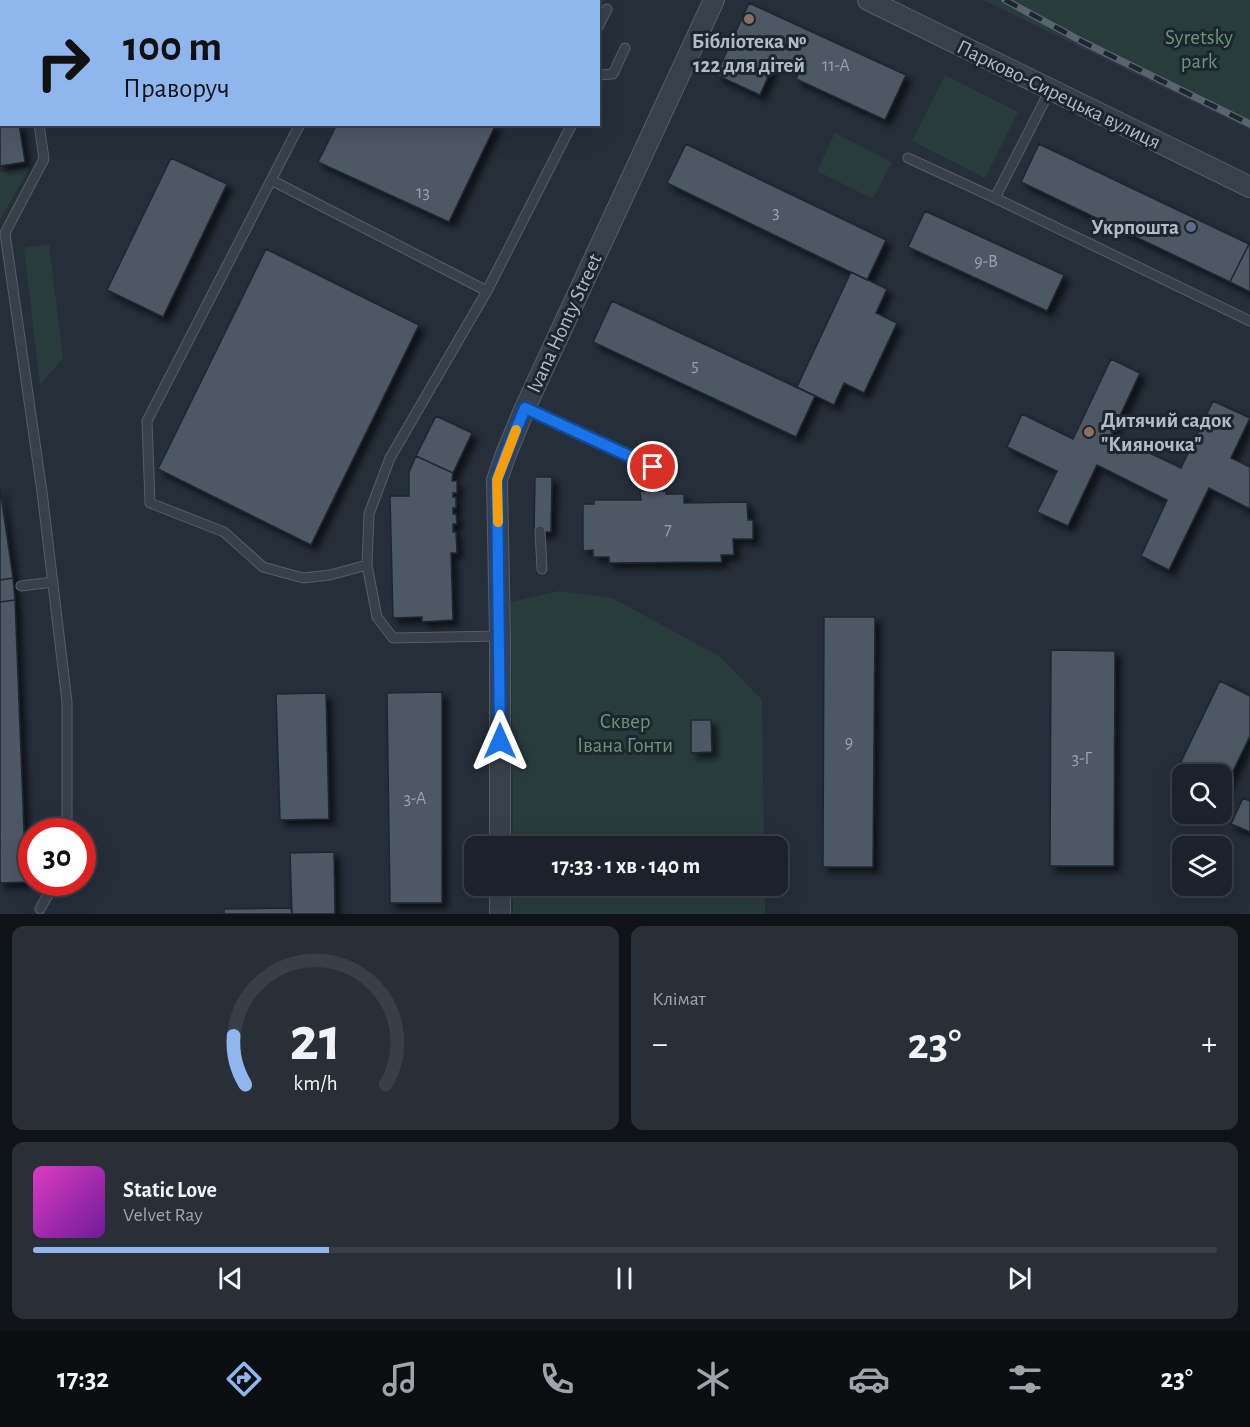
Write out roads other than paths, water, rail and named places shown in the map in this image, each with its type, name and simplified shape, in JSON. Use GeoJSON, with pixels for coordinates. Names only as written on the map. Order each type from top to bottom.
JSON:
{"type":"FeatureCollection","features":[{"type":"Feature","properties":{"kind":"street","name":"Ivana Honty Street"},"geometry":{"type":"LineString","coordinates":[[500,836],[497,480],[525,408],[714,0]]}},
{"type":"Feature","properties":{"kind":"street","name":"Парково-Сирецька вулиця"},"geometry":{"type":"LineString","coordinates":[[868,0],[1250,187]]}},
{"type":"Feature","properties":{"kind":"street"},"geometry":{"type":"LineString","coordinates":[[500,896],[500,914]]}},
{"type":"Feature","properties":{"kind":"lane"},"geometry":{"type":"LineString","coordinates":[[600,23],[607,9]]}},
{"type":"Feature","properties":{"kind":"lane"},"geometry":{"type":"LineString","coordinates":[[600,75],[613,74],[626,48]]}},
{"type":"Feature","properties":{"kind":"lane"},"geometry":{"type":"LineString","coordinates":[[995,198],[1050,90]]}},
{"type":"Feature","properties":{"kind":"lane"},"geometry":{"type":"LineString","coordinates":[[39,126],[44,159],[5,233],[42,492],[67,702],[67,818]]}},
{"type":"Feature","properties":{"kind":"lane"},"geometry":{"type":"LineString","coordinates":[[299,126],[147,421],[150,503],[224,532],[263,567],[303,578],[330,575],[367,565]]}},
{"type":"Feature","properties":{"kind":"lane"},"geometry":{"type":"LineString","coordinates":[[500,636],[393,638],[377,617],[367,565],[369,514],[390,458],[486,291],[571,126]]}},
{"type":"Feature","properties":{"kind":"lane"},"geometry":{"type":"LineString","coordinates":[[908,158],[1250,321]]}},
{"type":"Feature","properties":{"kind":"lane"},"geometry":{"type":"LineString","coordinates":[[272,180],[486,291]]}},
{"type":"Feature","properties":{"kind":"lane"},"geometry":{"type":"LineString","coordinates":[[525,408],[653,467]]}},
{"type":"Feature","properties":{"kind":"lane"},"geometry":{"type":"LineString","coordinates":[[540,531],[542,569]]}},
{"type":"Feature","properties":{"kind":"lane"},"geometry":{"type":"LineString","coordinates":[[21,586],[52,582]]}},
{"type":"Feature","properties":{"kind":"lane"},"geometry":{"type":"LineString","coordinates":[[40,909],[47,896]]}},
{"type":"Feature","properties":{"kind":"railway"},"geometry":{"type":"LineString","coordinates":[[1005,0],[1085,43],[1250,124]]}},
{"type":"Feature","properties":{"kind":"place","name":"Бібліотека № 122 для дітей"},"geometry":{"type":"Point","coordinates":[749,19]}},
{"type":"Feature","properties":{"kind":"place","name":"Укрпошта"},"geometry":{"type":"Point","coordinates":[1191,227]}},
{"type":"Feature","properties":{"kind":"place","name":"Дитячий садок \"Кияночка\""},"geometry":{"type":"Point","coordinates":[1089,432]}},
{"type":"Feature","properties":{"kind":"park label","name":"Syretsky park"},"geometry":{"type":"Point","coordinates":[1199,49]}},
{"type":"Feature","properties":{"kind":"park label","name":"Сквер Івана Гонти"},"geometry":{"type":"Point","coordinates":[625,733]}}]}
